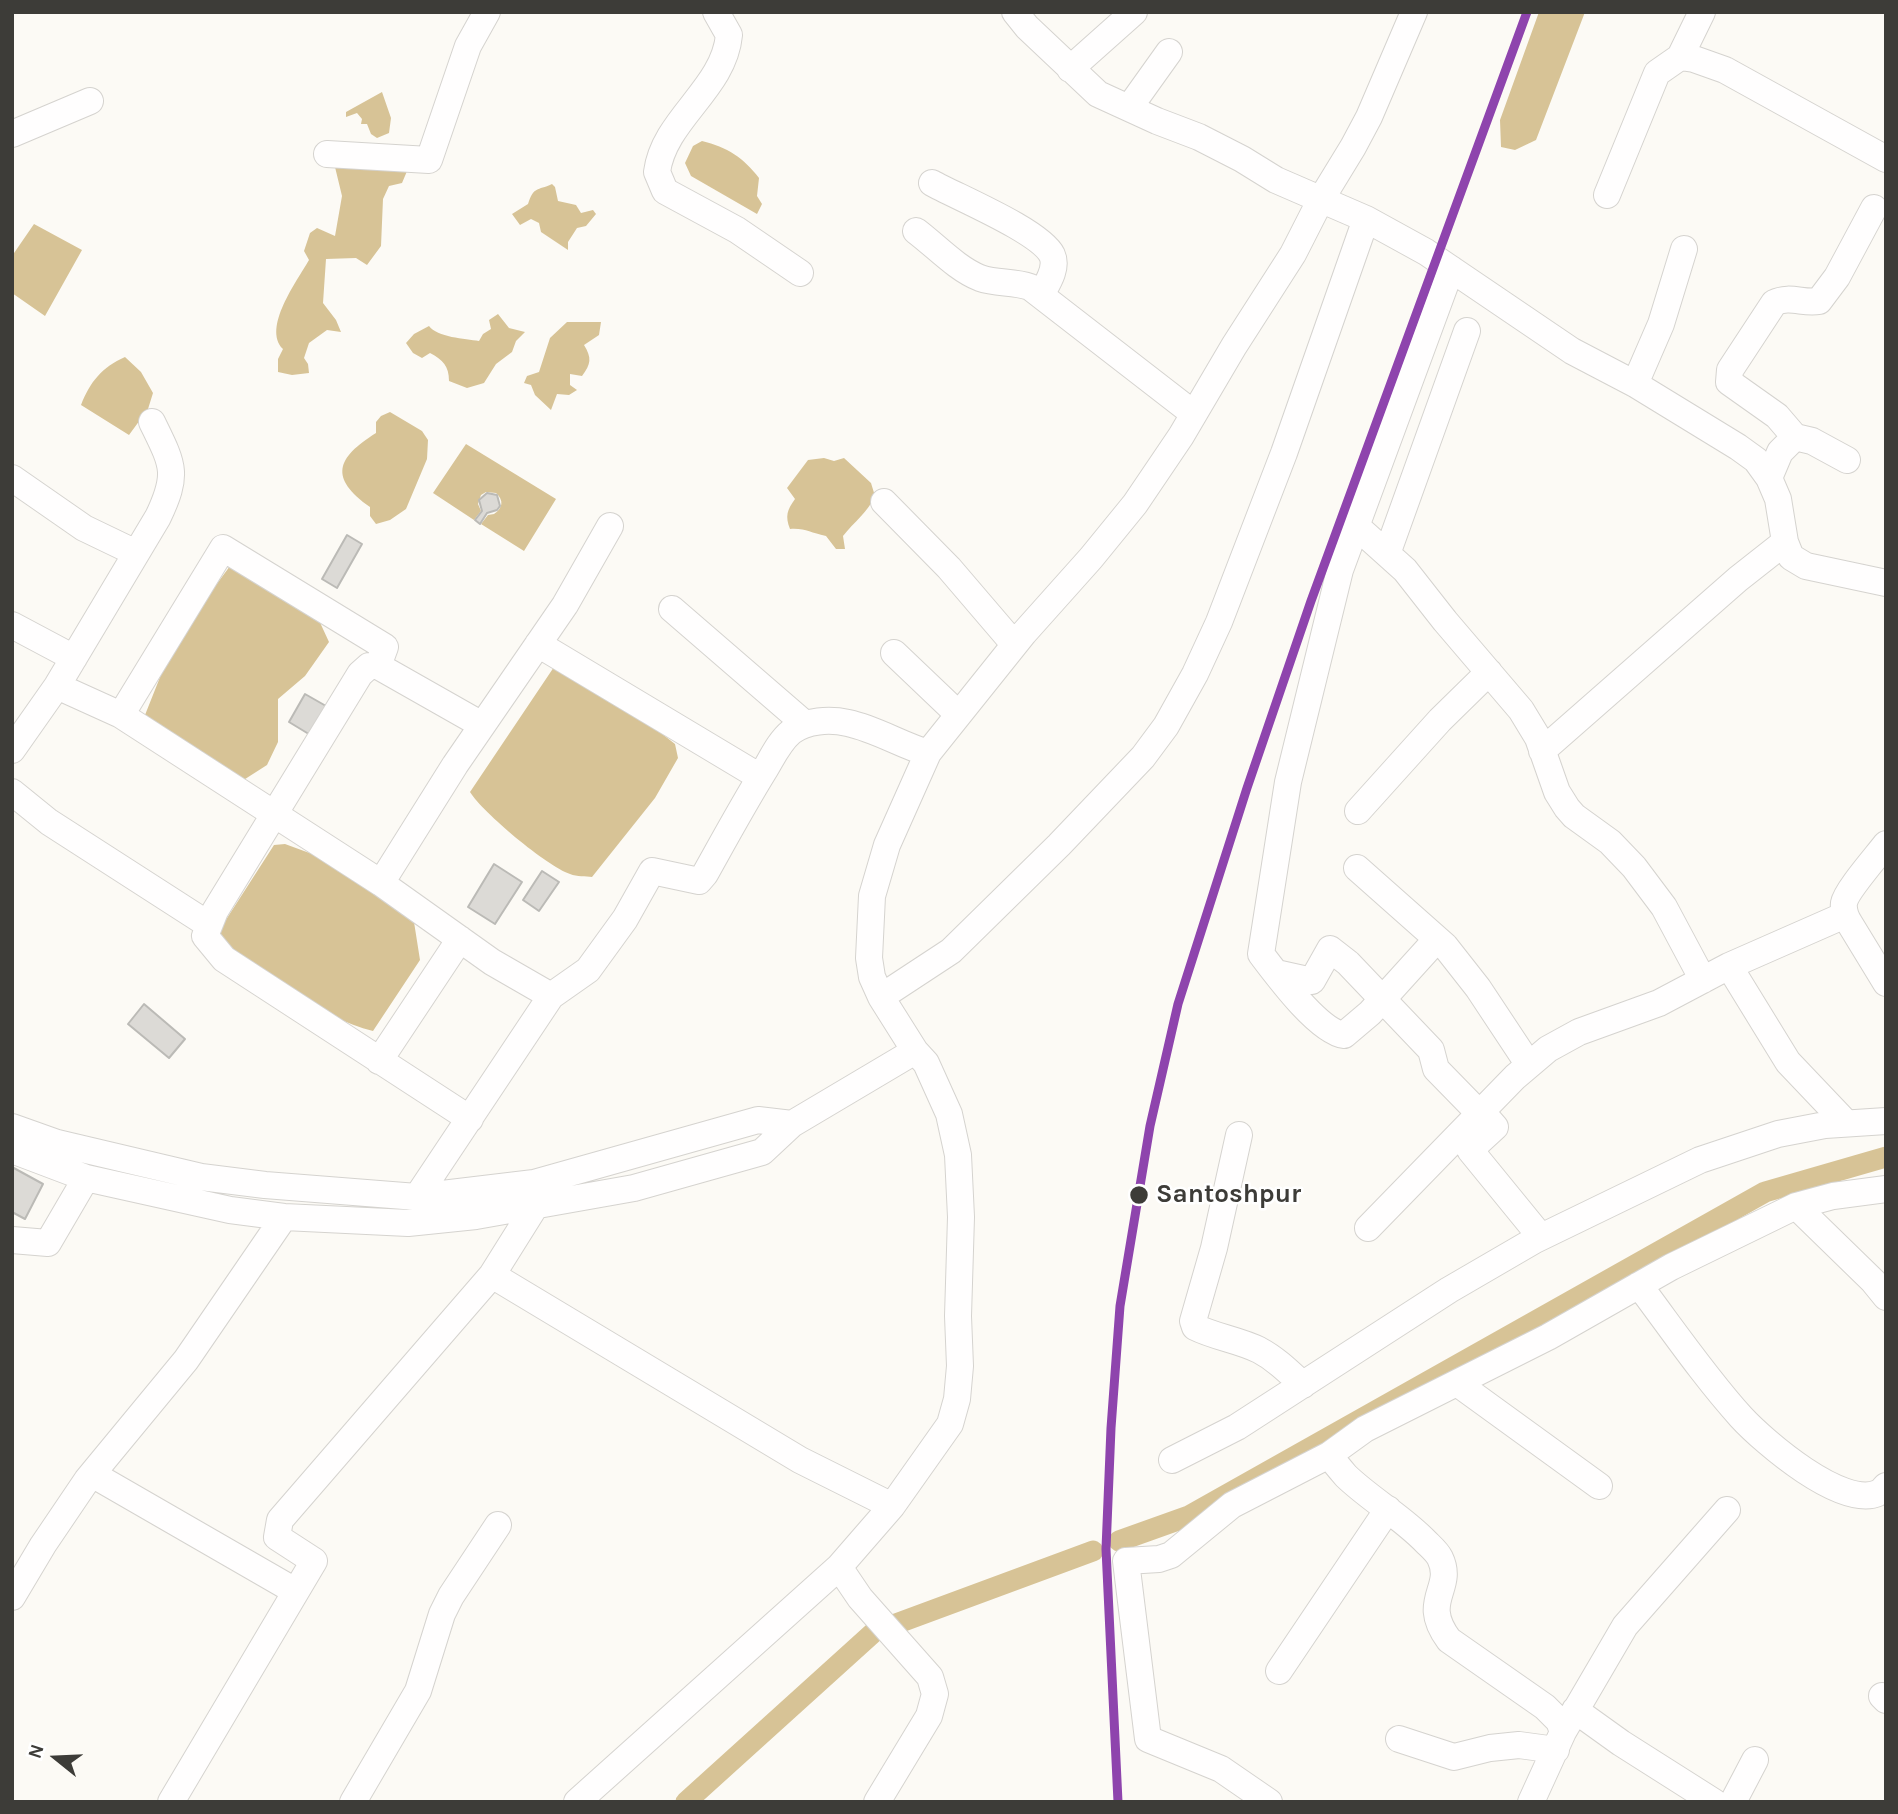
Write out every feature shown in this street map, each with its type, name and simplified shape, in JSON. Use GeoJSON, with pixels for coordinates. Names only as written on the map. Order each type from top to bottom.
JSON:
{"type":"FeatureCollection","features":[{"type":"Feature","properties":{"kind":"street"},"geometry":{"type":"LineString","coordinates":[[327,154],[429,160],[468,46],[487,12]]}},
{"type":"Feature","properties":{"kind":"street"},"geometry":{"type":"LineString","coordinates":[[716,12],[729,35],[722,62],[665,146],[657,172],[665,191],[737,230],[800,273]]}},
{"type":"Feature","properties":{"kind":"street"},"geometry":{"type":"LineString","coordinates":[[1015,12],[1098,94],[1199,137],[1276,180],[1366,219],[1426,252],[1572,351],[1635,384],[1738,447],[1756,460],[1769,478],[1778,499],[1784,542],[1791,557],[1806,566],[1886,583]]}},
{"type":"Feature","properties":{"kind":"street"},"geometry":{"type":"LineString","coordinates":[[1070,69],[1133,12]]}},
{"type":"Feature","properties":{"kind":"street"},"geometry":{"type":"LineString","coordinates":[[577,1802],[839,1567],[892,1506],[950,1424],[957,1399],[960,1366],[958,1316],[961,1217],[958,1155],[949,1114],[926,1063],[915,1051],[881,997],[872,977],[869,958],[872,896],[887,845],[928,753],[1014,644],[1135,504],[1194,414],[1293,254],[1369,117],[1414,12]]}},
{"type":"Feature","properties":{"kind":"street"},"geometry":{"type":"LineString","coordinates":[[1607,195],[1657,72],[1680,57],[1702,13]]}},
{"type":"Feature","properties":{"kind":"street"},"geometry":{"type":"LineString","coordinates":[[1129,108],[1169,52]]}},
{"type":"Feature","properties":{"kind":"street"},"geometry":{"type":"LineString","coordinates":[[1680,57],[1725,70],[1886,159]]}},
{"type":"Feature","properties":{"kind":"street"},"geometry":{"type":"LineString","coordinates":[[12,134],[90,102]]}},
{"type":"Feature","properties":{"kind":"street"},"geometry":{"type":"LineString","coordinates":[[932,183],[1009,222],[1041,243],[1052,255],[1053,265],[1051,277],[1041,295]]}},
{"type":"Feature","properties":{"kind":"street"},"geometry":{"type":"LineString","coordinates":[[1847,460],[1812,441],[1795,438],[1777,416],[1729,382],[1730,370],[1774,303],[1787,299],[1819,301],[1837,277],[1874,208]]}},
{"type":"Feature","properties":{"kind":"street"},"geometry":{"type":"LineString","coordinates":[[881,997],[951,951],[1059,845],[1143,757],[1166,726],[1195,674],[1219,622],[1284,453],[1366,219]]}},
{"type":"Feature","properties":{"kind":"street"},"geometry":{"type":"LineString","coordinates":[[916,231],[969,273],[994,281],[1016,282],[1041,295],[1194,414]]}},
{"type":"Feature","properties":{"kind":"street"},"geometry":{"type":"LineString","coordinates":[[1635,384],[1661,324],[1684,249]]}},
{"type":"Feature","properties":{"kind":"street"},"geometry":{"type":"LineString","coordinates":[[1437,939],[1382,999],[1344,1035],[1338,1034],[1291,994],[1261,954],[1288,782],[1340,570],[1451,270]]}},
{"type":"Feature","properties":{"kind":"street"},"geometry":{"type":"LineString","coordinates":[[1387,554],[1467,331]]}},
{"type":"Feature","properties":{"kind":"street"},"geometry":{"type":"LineString","coordinates":[[12,750],[57,686],[169,495],[173,477],[169,457],[152,422]]}},
{"type":"Feature","properties":{"kind":"street"},"geometry":{"type":"LineString","coordinates":[[1769,478],[1780,452],[1795,438]]}},
{"type":"Feature","properties":{"kind":"street"},"geometry":{"type":"LineString","coordinates":[[12,478],[85,528],[136,554]]}},
{"type":"Feature","properties":{"kind":"street"},"geometry":{"type":"LineString","coordinates":[[884,502],[949,568],[1014,644]]}},
{"type":"Feature","properties":{"kind":"street"},"geometry":{"type":"LineString","coordinates":[[381,883],[482,725],[565,605],[610,526]]}},
{"type":"Feature","properties":{"kind":"street"},"geometry":{"type":"LineString","coordinates":[[1356,526],[1405,570],[1521,710],[1538,738],[1557,792],[1567,808],[1610,842],[1634,867],[1664,907],[1703,980]]}},
{"type":"Feature","properties":{"kind":"street"},"geometry":{"type":"LineString","coordinates":[[1542,751],[1784,542]]}},
{"type":"Feature","properties":{"kind":"street"},"geometry":{"type":"LineString","coordinates":[[121,715],[223,548],[385,647],[377,666]]}},
{"type":"Feature","properties":{"kind":"street"},"geometry":{"type":"LineString","coordinates":[[671,609],[806,724]]}},
{"type":"Feature","properties":{"kind":"street"},"geometry":{"type":"LineString","coordinates":[[12,625],[74,658]]}},
{"type":"Feature","properties":{"kind":"street"},"geometry":{"type":"LineString","coordinates":[[538,644],[760,777]]}},
{"type":"Feature","properties":{"kind":"street"},"geometry":{"type":"LineString","coordinates":[[894,653],[958,714]]}},
{"type":"Feature","properties":{"kind":"street"},"geometry":{"type":"LineString","coordinates":[[470,1119],[224,959],[205,936],[215,911],[360,674],[369,666],[377,666],[482,725]]}},
{"type":"Feature","properties":{"kind":"street"},"geometry":{"type":"LineString","coordinates":[[1358,811],[1440,720],[1489,672]]}},
{"type":"Feature","properties":{"kind":"street"},"geometry":{"type":"LineString","coordinates":[[57,686],[121,715],[381,883],[492,962],[551,996]]}},
{"type":"Feature","properties":{"kind":"street"},"geometry":{"type":"LineString","coordinates":[[417,1197],[551,996],[588,970],[625,919],[652,871],[699,881],[705,874],[760,777],[791,732],[806,724],[846,722],[928,753]]}},
{"type":"Feature","properties":{"kind":"street"},"geometry":{"type":"LineString","coordinates":[[12,792],[49,822],[209,925]]}},
{"type":"Feature","properties":{"kind":"street"},"geometry":{"type":"LineString","coordinates":[[1886,844],[1850,890],[1844,904],[1845,915],[1886,983]]}},
{"type":"Feature","properties":{"kind":"street"},"geometry":{"type":"LineString","coordinates":[[1357,868],[1437,939],[1478,988],[1529,1065]]}},
{"type":"Feature","properties":{"kind":"street"},"geometry":{"type":"LineString","coordinates":[[1368,1228],[1480,1112],[1548,1049],[1578,1032],[1659,1003],[1729,965],[1845,915]]}},
{"type":"Feature","properties":{"kind":"street"},"geometry":{"type":"LineString","coordinates":[[379,1061],[460,939]]}},
{"type":"Feature","properties":{"kind":"street"},"geometry":{"type":"LineString","coordinates":[[1276,973],[1312,981],[1329,949],[1349,963],[1431,1050],[1436,1069],[1495,1127],[1470,1150],[1541,1237]]}},
{"type":"Feature","properties":{"kind":"street"},"geometry":{"type":"LineString","coordinates":[[1729,965],[1788,1062],[1846,1123]]}},
{"type":"Feature","properties":{"kind":"street"},"geometry":{"type":"LineString","coordinates":[[12,1150],[86,1178],[230,1210],[284,1217],[408,1223],[534,1195],[758,1120],[792,1124],[915,1051]]}},
{"type":"Feature","properties":{"kind":"street"},"geometry":{"type":"LineString","coordinates":[[1172,1460],[1237,1427],[1449,1290],[1541,1237],[1700,1160],[1778,1133],[1846,1123],[1886,1121]]}},
{"type":"Feature","properties":{"kind":"street"},"geometry":{"type":"LineString","coordinates":[[12,1127],[57,1143],[201,1177],[417,1197],[534,1195]]}},
{"type":"Feature","properties":{"kind":"street"},"geometry":{"type":"LineString","coordinates":[[1239,1135],[1214,1248],[1193,1321],[1195,1327],[1203,1331],[1256,1348],[1276,1360],[1303,1385]]}},
{"type":"Feature","properties":{"kind":"street"},"geometry":{"type":"LineString","coordinates":[[12,1240],[48,1243],[86,1178]]}},
{"type":"Feature","properties":{"kind":"street"},"geometry":{"type":"LineString","coordinates":[[1269,1802],[1222,1769],[1148,1739],[1126,1562],[1159,1559],[1171,1555],[1232,1506],[1328,1455],[1365,1429],[1548,1337],[1639,1285],[1796,1206],[1833,1196],[1886,1189]]}},
{"type":"Feature","properties":{"kind":"street"},"geometry":{"type":"LineString","coordinates":[[171,1802],[314,1561],[277,1537],[279,1520],[492,1275],[534,1195]]}},
{"type":"Feature","properties":{"kind":"street"},"geometry":{"type":"LineString","coordinates":[[1796,1206],[1886,1297]]}},
{"type":"Feature","properties":{"kind":"street"},"geometry":{"type":"LineString","coordinates":[[12,1597],[49,1536],[92,1474],[186,1360],[284,1217]]}},
{"type":"Feature","properties":{"kind":"street"},"geometry":{"type":"LineString","coordinates":[[492,1275],[800,1460],[892,1506]]}},
{"type":"Feature","properties":{"kind":"street"},"geometry":{"type":"LineString","coordinates":[[1639,1285],[1741,1417],[1762,1437],[1807,1472],[1837,1489],[1865,1495],[1878,1493],[1886,1486]]}},
{"type":"Feature","properties":{"kind":"street"},"geometry":{"type":"LineString","coordinates":[[1457,1383],[1599,1486]]}},
{"type":"Feature","properties":{"kind":"street"},"geometry":{"type":"LineString","coordinates":[[1328,1455],[1347,1476],[1414,1530],[1439,1556],[1446,1573],[1436,1613],[1438,1625],[1449,1640],[1545,1707],[1565,1731]]}},
{"type":"Feature","properties":{"kind":"street"},"geometry":{"type":"LineString","coordinates":[[92,1474],[295,1591]]}},
{"type":"Feature","properties":{"kind":"street"},"geometry":{"type":"LineString","coordinates":[[1279,1671],[1388,1509]]}},
{"type":"Feature","properties":{"kind":"street"},"geometry":{"type":"LineString","coordinates":[[1531,1802],[1565,1731],[1625,1626],[1727,1510]]}},
{"type":"Feature","properties":{"kind":"street"},"geometry":{"type":"LineString","coordinates":[[353,1802],[418,1691],[442,1614],[451,1596],[498,1525]]}},
{"type":"Feature","properties":{"kind":"street"},"geometry":{"type":"LineString","coordinates":[[839,1567],[860,1598],[930,1677],[935,1694],[929,1716],[877,1802]]}},
{"type":"Feature","properties":{"kind":"street"},"geometry":{"type":"LineString","coordinates":[[1399,1739],[1454,1757],[1490,1748],[1519,1745],[1565,1731],[1621,1743],[1714,1802]]}},
{"type":"Feature","properties":{"kind":"street"},"geometry":{"type":"LineString","coordinates":[[1733,1802],[1755,1760]]}},
{"type":"Feature","properties":{"kind":"shaded area"},"geometry":{"type":"Polygon","coordinates":[[[1539,12],[1585,12],[1536,140],[1515,150],[1501,147],[1500,120],[1539,12]]]}},
{"type":"Feature","properties":{"kind":"shaded area"},"geometry":{"type":"Polygon","coordinates":[[[382,92],[391,118],[389,133],[377,138],[371,134],[367,124],[361,124],[362,119],[357,113],[346,117],[346,112],[382,92]]]}},
{"type":"Feature","properties":{"kind":"shaded area"},"geometry":{"type":"Polygon","coordinates":[[[702,141],[734,154],[759,178],[757,196],[762,204],[757,214],[691,176],[685,163],[693,146],[702,141]]]}},
{"type":"Feature","properties":{"kind":"shaded area"},"geometry":{"type":"Polygon","coordinates":[[[413,157],[402,183],[389,186],[383,199],[381,246],[367,265],[356,258],[326,259],[323,303],[341,332],[327,330],[309,343],[304,358],[309,373],[292,375],[278,372],[278,359],[283,349],[278,340],[279,317],[309,260],[304,251],[310,233],[317,228],[335,236],[342,196],[335,167],[413,157]]]}},
{"type":"Feature","properties":{"kind":"shaded area"},"geometry":{"type":"Polygon","coordinates":[[[552,184],[558,201],[576,205],[581,213],[593,210],[596,214],[586,226],[577,228],[568,242],[568,250],[541,232],[539,223],[531,219],[520,225],[512,214],[528,204],[534,192],[552,184]]]}},
{"type":"Feature","properties":{"kind":"shaded area"},"geometry":{"type":"Polygon","coordinates":[[[34,224],[82,250],[45,316],[12,293],[12,256],[34,224]]]}},
{"type":"Feature","properties":{"kind":"shaded area"},"geometry":{"type":"Polygon","coordinates":[[[498,314],[509,328],[525,332],[516,341],[512,352],[496,364],[484,383],[467,388],[449,381],[448,371],[442,361],[430,353],[422,358],[413,353],[406,343],[414,334],[429,326],[445,335],[479,341],[483,334],[491,329],[489,320],[498,314]]]}},
{"type":"Feature","properties":{"kind":"shaded area"},"geometry":{"type":"Polygon","coordinates":[[[567,322],[601,322],[599,335],[584,345],[589,357],[585,372],[582,376],[570,374],[570,385],[577,390],[569,395],[557,394],[551,410],[535,395],[531,385],[524,383],[527,376],[539,372],[550,338],[567,322]]]}},
{"type":"Feature","properties":{"kind":"shaded area"},"geometry":{"type":"Polygon","coordinates":[[[125,357],[141,372],[153,393],[148,409],[129,435],[81,405],[98,376],[125,357]]]}},
{"type":"Feature","properties":{"kind":"shaded area"},"geometry":{"type":"Polygon","coordinates":[[[390,412],[422,431],[428,440],[427,459],[406,509],[390,520],[376,524],[370,516],[370,507],[348,487],[343,477],[343,468],[352,451],[376,433],[376,422],[381,416],[390,412]]]}},
{"type":"Feature","properties":{"kind":"shaded area"},"geometry":{"type":"Polygon","coordinates":[[[466,444],[556,499],[524,551],[481,524],[488,515],[494,514],[501,507],[496,493],[486,492],[481,495],[478,504],[481,511],[474,520],[433,493],[466,444]]]}},
{"type":"Feature","properties":{"kind":"shaded area"},"geometry":{"type":"Polygon","coordinates":[[[824,458],[834,461],[844,458],[871,483],[875,496],[865,512],[843,536],[845,549],[836,549],[826,536],[790,529],[788,524],[788,513],[795,499],[787,488],[808,460],[824,458]]]}},
{"type":"Feature","properties":{"kind":"shaded area"},"geometry":{"type":"Polygon","coordinates":[[[230,566],[317,616],[329,642],[305,676],[278,699],[278,742],[267,765],[242,781],[145,715],[174,642],[230,566]]]}},
{"type":"Feature","properties":{"kind":"shaded area"},"geometry":{"type":"Polygon","coordinates":[[[554,667],[601,686],[675,744],[678,758],[655,798],[592,877],[570,874],[546,861],[501,825],[470,792],[554,667]]]}},
{"type":"Feature","properties":{"kind":"shaded area"},"geometry":{"type":"Polygon","coordinates":[[[285,844],[323,858],[414,922],[420,960],[373,1031],[353,1025],[314,1006],[223,943],[220,929],[274,845],[285,844]]]}},
{"type":"Feature","properties":{"kind":"building"},"geometry":{"type":"Polygon","coordinates":[[[487,493],[497,495],[500,506],[487,513],[480,524],[475,520],[482,511],[479,500],[487,493]]]}},
{"type":"Feature","properties":{"kind":"building"},"geometry":{"type":"Polygon","coordinates":[[[347,535],[362,544],[337,588],[322,579],[347,535]]]}},
{"type":"Feature","properties":{"kind":"building"},"geometry":{"type":"Polygon","coordinates":[[[305,694],[333,710],[317,739],[289,722],[305,694]]]}},
{"type":"Feature","properties":{"kind":"building"},"geometry":{"type":"Polygon","coordinates":[[[494,864],[522,882],[495,924],[468,907],[494,864]]]}},
{"type":"Feature","properties":{"kind":"building"},"geometry":{"type":"Polygon","coordinates":[[[542,871],[559,882],[539,911],[523,900],[542,871]]]}},
{"type":"Feature","properties":{"kind":"building"},"geometry":{"type":"Polygon","coordinates":[[[144,1004],[185,1039],[169,1058],[128,1024],[144,1004]]]}},
{"type":"Feature","properties":{"kind":"building"},"geometry":{"type":"Polygon","coordinates":[[[12,1167],[43,1184],[25,1219],[12,1212],[12,1167]]]}},
{"type":"Feature","properties":{"kind":"waterway"},"geometry":{"type":"LineString","coordinates":[[1119,1541],[1189,1516],[1765,1192],[1886,1157]]}},
{"type":"Feature","properties":{"kind":"waterway"},"geometry":{"type":"LineString","coordinates":[[686,1802],[874,1632],[1093,1551]]}},
{"type":"Feature","properties":{"kind":"transit line"},"geometry":{"type":"LineString","coordinates":[[1118,1802],[1106,1549],[1111,1428],[1120,1306],[1150,1126],[1178,1004],[1247,788],[1311,601],[1527,12]]}},
{"type":"Feature","properties":{"kind":"place","name":"Santoshpur"},"geometry":{"type":"Point","coordinates":[1139,1195]}}]}
